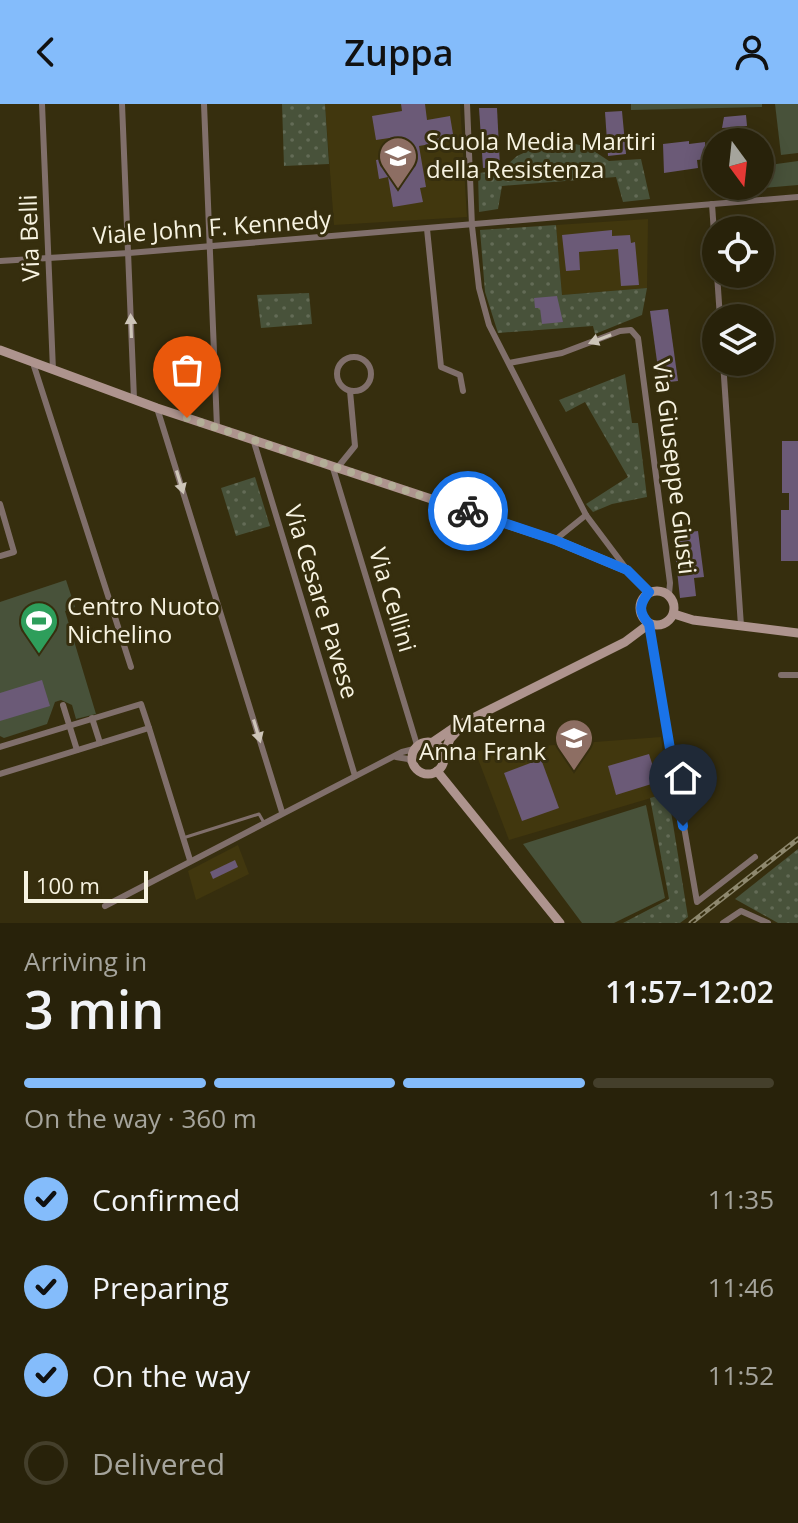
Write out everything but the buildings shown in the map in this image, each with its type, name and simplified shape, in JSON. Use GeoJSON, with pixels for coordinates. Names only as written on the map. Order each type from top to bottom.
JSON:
{"type":"FeatureCollection","features":[{"type":"Feature","properties":{"kind":"street","name":"Via Belli"},"geometry":{"type":"LineString","coordinates":[[42,104],[53,370]]}},
{"type":"Feature","properties":{"kind":"street"},"geometry":{"type":"LineString","coordinates":[[122,104],[134,399]]}},
{"type":"Feature","properties":{"kind":"street"},"geometry":{"type":"LineString","coordinates":[[204,104],[217,427]]}},
{"type":"Feature","properties":{"kind":"street"},"geometry":{"type":"LineString","coordinates":[[467,104],[472,226],[482,301],[489,325],[586,515],[627,570]]}},
{"type":"Feature","properties":{"kind":"street","name":"Viale John F. Kennedy"},"geometry":{"type":"LineString","coordinates":[[0,261],[472,226],[798,197]]}},
{"type":"Feature","properties":{"kind":"street"},"geometry":{"type":"LineString","coordinates":[[712,204],[713,216]]}},
{"type":"Feature","properties":{"kind":"street"},"geometry":{"type":"LineString","coordinates":[[427,229],[441,367],[460,375],[463,391]]}},
{"type":"Feature","properties":{"kind":"street","name":"Via Giuseppe Giusti"},"geometry":{"type":"LineString","coordinates":[[509,363],[562,353],[620,331],[631,330],[638,338],[669,594]]}},
{"type":"Feature","properties":{"kind":"street","name":"Via Giuseppe Giusti"},"geometry":{"type":"LineString","coordinates":[[0,350],[157,408],[555,540],[627,570],[649,592]]}},
{"type":"Feature","properties":{"kind":"street"},"geometry":{"type":"LineString","coordinates":[[355,357],[368,364],[371,377],[364,388],[350,391],[341,386],[337,371],[344,360],[355,357]]}},
{"type":"Feature","properties":{"kind":"street"},"geometry":{"type":"LineString","coordinates":[[33,363],[131,667]]}},
{"type":"Feature","properties":{"kind":"street"},"geometry":{"type":"LineString","coordinates":[[724,376],[741,626]]}},
{"type":"Feature","properties":{"kind":"street"},"geometry":{"type":"LineString","coordinates":[[335,466],[355,446],[350,391]]}},
{"type":"Feature","properties":{"kind":"street"},"geometry":{"type":"LineString","coordinates":[[157,408],[282,812]]}},
{"type":"Feature","properties":{"kind":"street","name":"Via Cesare Pavese"},"geometry":{"type":"LineString","coordinates":[[253,439],[355,776]]}},
{"type":"Feature","properties":{"kind":"street","name":"Via Cellini"},"geometry":{"type":"LineString","coordinates":[[335,466],[416,747]]}},
{"type":"Feature","properties":{"kind":"street"},"geometry":{"type":"LineString","coordinates":[[0,504],[14,552],[0,556]]}},
{"type":"Feature","properties":{"kind":"street"},"geometry":{"type":"LineString","coordinates":[[555,540],[586,515]]}},
{"type":"Feature","properties":{"kind":"street"},"geometry":{"type":"LineString","coordinates":[[105,906],[392,757],[425,742],[433,742],[467,721],[625,642],[649,624],[667,622],[674,614],[674,603],[669,594],[660,590],[649,592],[641,602],[640,612],[649,624],[697,902],[755,857]]}},
{"type":"Feature","properties":{"kind":"street"},"geometry":{"type":"LineString","coordinates":[[674,614],[693,620],[798,633]]}},
{"type":"Feature","properties":{"kind":"street"},"geometry":{"type":"LineString","coordinates":[[781,675],[798,675]]}},
{"type":"Feature","properties":{"kind":"street"},"geometry":{"type":"LineString","coordinates":[[0,747],[141,704],[190,860]]}},
{"type":"Feature","properties":{"kind":"street"},"geometry":{"type":"LineString","coordinates":[[63,705],[77,750]]}},
{"type":"Feature","properties":{"kind":"street"},"geometry":{"type":"LineString","coordinates":[[92,718],[100,743]]}},
{"type":"Feature","properties":{"kind":"street"},"geometry":{"type":"LineString","coordinates":[[392,757],[408,759],[425,774],[437,771],[456,732],[467,721]]}},
{"type":"Feature","properties":{"kind":"street"},"geometry":{"type":"LineString","coordinates":[[0,774],[149,728]]}},
{"type":"Feature","properties":{"kind":"street"},"geometry":{"type":"LineString","coordinates":[[433,742],[444,754]]}},
{"type":"Feature","properties":{"kind":"street"},"geometry":{"type":"LineString","coordinates":[[413,764],[416,747]]}},
{"type":"Feature","properties":{"kind":"street"},"geometry":{"type":"LineString","coordinates":[[437,771],[560,923]]}},
{"type":"Feature","properties":{"kind":"street"},"geometry":{"type":"LineString","coordinates":[[723,923],[741,911],[768,923]]}},
{"type":"Feature","properties":{"kind":"lane"},"geometry":{"type":"LineString","coordinates":[[183,838],[259,814],[264,822]]}},
{"type":"Feature","properties":{"kind":"shaded area","name":"Scuola Media Martiri della Resistenza"},"geometry":{"type":"Polygon","coordinates":[[[325,104],[460,104],[467,217],[334,225],[325,104]]]}},
{"type":"Feature","properties":{"kind":"shaded area"},"geometry":{"type":"Polygon","coordinates":[[[648,219],[647,288],[562,295],[556,225],[648,219]]]}},
{"type":"Feature","properties":{"kind":"shaded area","name":"Materna Anna Frank"},"geometry":{"type":"Polygon","coordinates":[[[661,737],[668,793],[509,840],[475,751],[661,737]]]}},
{"type":"Feature","properties":{"kind":"shaded area"},"geometry":{"type":"Polygon","coordinates":[[[238,845],[249,874],[196,900],[188,871],[238,845]]]}},
{"type":"Feature","properties":{"kind":"green space"},"geometry":{"type":"Polygon","coordinates":[[[282,104],[325,104],[329,164],[284,166],[282,104]]]}},
{"type":"Feature","properties":{"kind":"green space"},"geometry":{"type":"Polygon","coordinates":[[[631,104],[762,104],[762,107],[631,110],[631,104]]]}},
{"type":"Feature","properties":{"kind":"green space"},"geometry":{"type":"Polygon","coordinates":[[[775,104],[798,104],[798,153],[781,155],[775,104]]]}},
{"type":"Feature","properties":{"kind":"green space"},"geometry":{"type":"Polygon","coordinates":[[[571,143],[588,147],[609,161],[641,159],[650,199],[623,202],[616,177],[502,186],[498,209],[479,212],[478,173],[500,171],[517,156],[532,149],[571,143]]]}},
{"type":"Feature","properties":{"kind":"green space"},"geometry":{"type":"Polygon","coordinates":[[[798,161],[798,185],[774,187],[774,164],[798,161]]]}},
{"type":"Feature","properties":{"kind":"green space"},"geometry":{"type":"Polygon","coordinates":[[[556,225],[562,295],[647,288],[642,315],[595,334],[593,326],[498,333],[485,292],[480,230],[556,225]]]}},
{"type":"Feature","properties":{"kind":"green space"},"geometry":{"type":"Polygon","coordinates":[[[309,293],[312,324],[261,328],[257,295],[309,293]]]}},
{"type":"Feature","properties":{"kind":"green space"},"geometry":{"type":"Polygon","coordinates":[[[625,374],[632,423],[638,423],[647,497],[612,504],[593,512],[586,504],[628,477],[585,402],[566,412],[559,400],[625,374]]]}},
{"type":"Feature","properties":{"kind":"green space"},"geometry":{"type":"Polygon","coordinates":[[[255,477],[270,526],[236,536],[221,488],[255,477]]]}},
{"type":"Feature","properties":{"kind":"green space","name":"Centro Nuoto Nichelino"},"geometry":{"type":"Polygon","coordinates":[[[66,580],[75,607],[65,611],[96,714],[76,719],[72,705],[61,700],[55,702],[47,724],[4,738],[0,736],[0,602],[66,580]]]}},
{"type":"Feature","properties":{"kind":"green space"},"geometry":{"type":"Polygon","coordinates":[[[668,793],[688,917],[680,923],[623,923],[669,899],[650,798],[668,793]]]}},
{"type":"Feature","properties":{"kind":"green space"},"geometry":{"type":"Polygon","coordinates":[[[646,805],[665,898],[614,923],[582,923],[523,844],[646,805]]]}},
{"type":"Feature","properties":{"kind":"green space"},"geometry":{"type":"Polygon","coordinates":[[[798,849],[798,923],[778,923],[735,899],[798,849]]]}},
{"type":"Feature","properties":{"kind":"railway"},"geometry":{"type":"LineString","coordinates":[[691,923],[798,839]]}},
{"type":"Feature","properties":{"kind":"way so far"},"geometry":{"type":"LineString","coordinates":[[187,418],[468,511]]}},
{"type":"Feature","properties":{"kind":"place","name":"Scuola Media Martiri della Resistenza"},"geometry":{"type":"Point","coordinates":[398,190]}},
{"type":"Feature","properties":{"kind":"place","name":"Centro Nuoto Nichelino"},"geometry":{"type":"Point","coordinates":[39,655]}},
{"type":"Feature","properties":{"kind":"place","name":"Materna Anna Frank"},"geometry":{"type":"Point","coordinates":[574,772]}},
{"type":"Feature","properties":{"kind":"route"},"geometry":{"type":"LineString","coordinates":[[468,511],[555,540],[627,570],[649,592],[641,602],[640,612],[649,624],[683,826]]}}]}
